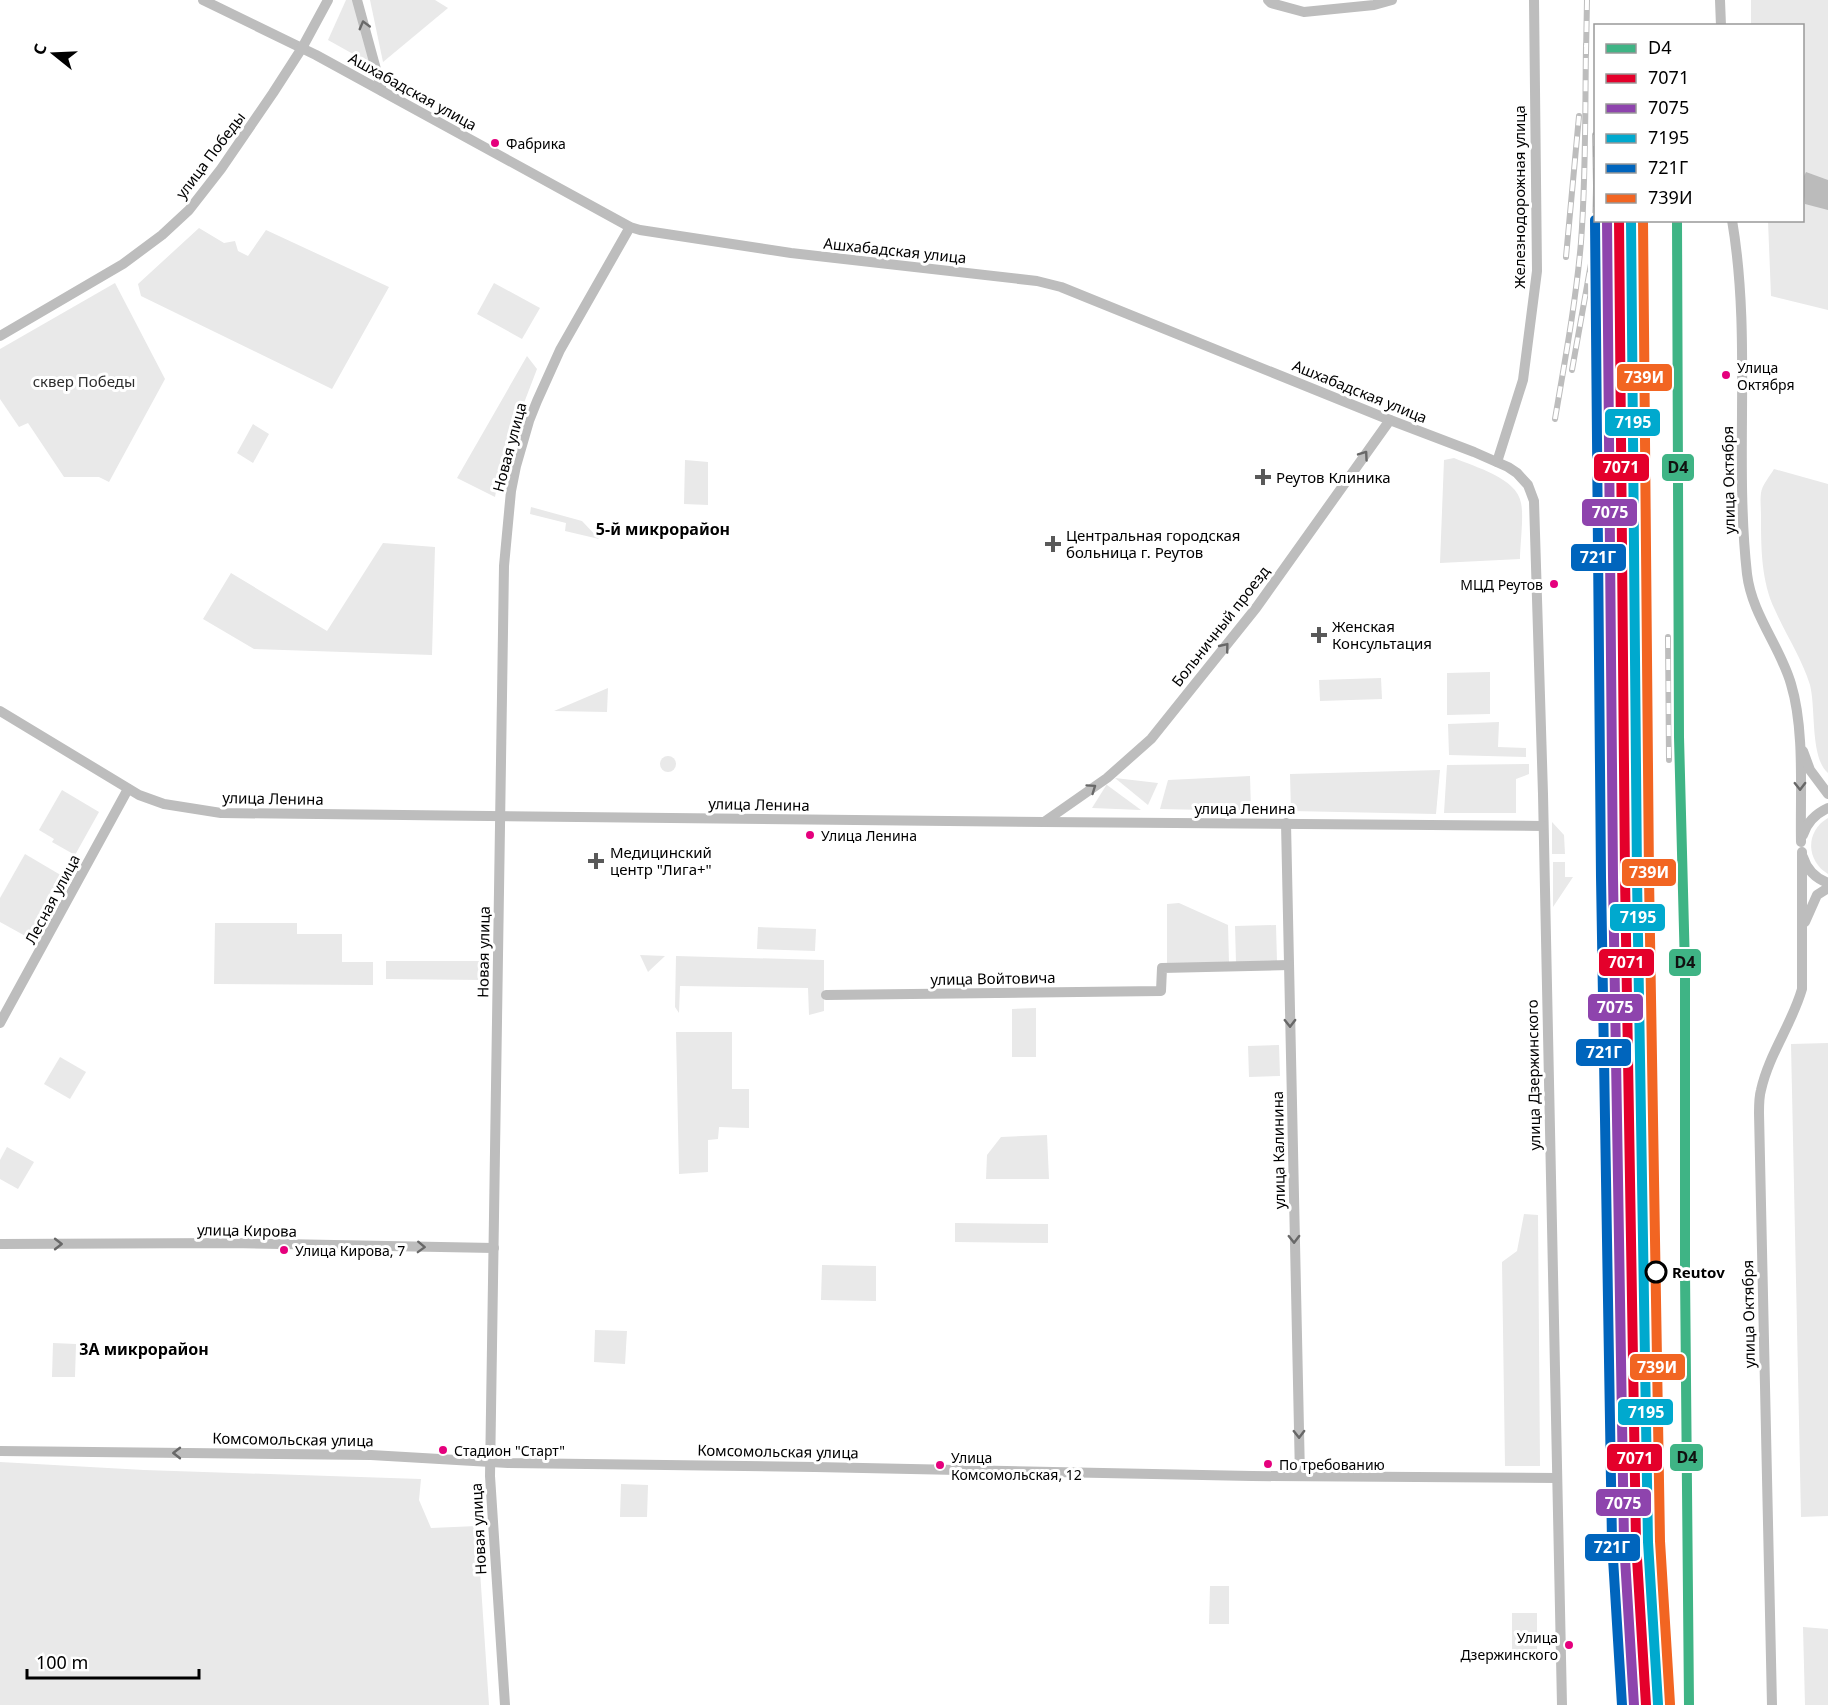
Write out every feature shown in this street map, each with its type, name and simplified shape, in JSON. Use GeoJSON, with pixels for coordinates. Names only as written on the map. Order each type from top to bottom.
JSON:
{"type":"FeatureCollection","features":[{"type":"Feature","properties":{"kind":"street","name":"Ашхабадская улица"},"geometry":{"type":"LineString","coordinates":[[203,0],[302,48],[630,227],[791,253],[1048,283],[1082,294],[1497,462]]}},
{"type":"Feature","properties":{"kind":"street","name":"улица Победы"},"geometry":{"type":"LineString","coordinates":[[0,336],[123,264],[162,235],[182,216],[206,190],[221,169],[302,48],[328,0]]}},
{"type":"Feature","properties":{"kind":"street"},"geometry":{"type":"LineString","coordinates":[[357,0],[382,91]]}},
{"type":"Feature","properties":{"kind":"street"},"geometry":{"type":"LineString","coordinates":[[1268,0],[1271,3],[1304,12],[1374,5],[1392,0]]}},
{"type":"Feature","properties":{"kind":"street","name":"Железнодорожная улица"},"geometry":{"type":"LineString","coordinates":[[1497,462],[1523,380],[1537,271],[1534,0]]}},
{"type":"Feature","properties":{"kind":"street"},"geometry":{"type":"LineString","coordinates":[[1720,0],[1721,24]]}},
{"type":"Feature","properties":{"kind":"street","name":"улица Октября"},"geometry":{"type":"LineString","coordinates":[[1732,222],[1740,279],[1743,475],[1748,577],[1755,606],[1791,682],[1799,730],[1802,989],[1768,1068],[1759,1103],[1772,1705]]}},
{"type":"Feature","properties":{"kind":"street","name":"Новая улица"},"geometry":{"type":"LineString","coordinates":[[506,1705],[490,1461],[504,566],[509,509],[516,466],[533,411],[556,360],[630,227]]}},
{"type":"Feature","properties":{"kind":"street","name":"Больничный проезд"},"geometry":{"type":"LineString","coordinates":[[1044,822],[1114,772],[1151,739],[1256,608],[1389,420]]}},
{"type":"Feature","properties":{"kind":"street","name":"улица Дзержинского"},"geometry":{"type":"LineString","coordinates":[[1497,462],[1524,479],[1532,492],[1534,501],[1562,1705]]}},
{"type":"Feature","properties":{"kind":"street","name":"улица Ленина"},"geometry":{"type":"LineString","coordinates":[[0,711],[128,789],[164,804],[221,813],[1543,826]]}},
{"type":"Feature","properties":{"kind":"street","name":"улица Октября"},"geometry":{"type":"LineString","coordinates":[[1799,730],[1810,770],[1828,794]]}},
{"type":"Feature","properties":{"kind":"street","name":"Лесная улица"},"geometry":{"type":"LineString","coordinates":[[0,1023],[128,789]]}},
{"type":"Feature","properties":{"kind":"street"},"geometry":{"type":"LineString","coordinates":[[1828,808],[1809,822],[1803,832],[1801,847],[1810,872],[1828,886]]}},
{"type":"Feature","properties":{"kind":"street","name":"улица Калинина"},"geometry":{"type":"LineString","coordinates":[[1286,823],[1300,1476]]}},
{"type":"Feature","properties":{"kind":"street","name":"улица Октября"},"geometry":{"type":"LineString","coordinates":[[1802,931],[1817,895],[1828,886]]}},
{"type":"Feature","properties":{"kind":"street","name":"улица Войтовича"},"geometry":{"type":"LineString","coordinates":[[826,995],[1161,991],[1162,968],[1289,965]]}},
{"type":"Feature","properties":{"kind":"street","name":"улица Кирова"},"geometry":{"type":"LineString","coordinates":[[0,1244],[221,1243],[494,1248]]}},
{"type":"Feature","properties":{"kind":"street","name":"Комсомольская улица"},"geometry":{"type":"LineString","coordinates":[[0,1451],[371,1455],[490,1461],[1300,1476],[1557,1478]]}},
{"type":"Feature","properties":{"kind":"green space"},"geometry":{"type":"Polygon","coordinates":[[[346,0],[354,0],[371,64],[328,40],[346,0]]]}},
{"type":"Feature","properties":{"kind":"green space"},"geometry":{"type":"Polygon","coordinates":[[[370,0],[435,0],[448,8],[383,62],[370,0]]]}},
{"type":"Feature","properties":{"kind":"green space"},"geometry":{"type":"Polygon","coordinates":[[[1751,0],[1828,0],[1828,310],[1771,296],[1768,222],[1804,222],[1804,24],[1751,24],[1751,0]]]}},
{"type":"Feature","properties":{"kind":"green space"},"geometry":{"type":"Polygon","coordinates":[[[199,228],[224,243],[235,241],[238,251],[248,256],[266,230],[389,287],[332,389],[141,296],[138,284],[199,228]]]}},
{"type":"Feature","properties":{"kind":"green space","name":"сквер Победы"},"geometry":{"type":"Polygon","coordinates":[[[115,283],[165,379],[109,482],[99,477],[64,477],[28,423],[19,427],[0,399],[0,349],[115,283]]]}},
{"type":"Feature","properties":{"kind":"green space"},"geometry":{"type":"Polygon","coordinates":[[[494,283],[540,308],[522,339],[477,314],[494,283]]]}},
{"type":"Feature","properties":{"kind":"green space"},"geometry":{"type":"Polygon","coordinates":[[[527,356],[537,369],[501,463],[495,497],[457,478],[527,356]]]}},
{"type":"Feature","properties":{"kind":"green space"},"geometry":{"type":"Polygon","coordinates":[[[253,424],[269,434],[253,463],[237,453],[253,424]]]}},
{"type":"Feature","properties":{"kind":"green space"},"geometry":{"type":"Polygon","coordinates":[[[1454,458],[1494,474],[1518,494],[1522,515],[1520,559],[1440,563],[1444,460],[1454,458]]]}},
{"type":"Feature","properties":{"kind":"green space"},"geometry":{"type":"Polygon","coordinates":[[[685,460],[708,462],[708,505],[684,504],[685,460]]]}},
{"type":"Feature","properties":{"kind":"green space"},"geometry":{"type":"Polygon","coordinates":[[[1774,469],[1828,484],[1828,773],[1818,756],[1810,685],[1770,599],[1764,576],[1761,496],[1763,487],[1774,469]]]}},
{"type":"Feature","properties":{"kind":"green space"},"geometry":{"type":"Polygon","coordinates":[[[531,507],[582,521],[599,539],[565,531],[566,523],[530,514],[531,507]]]}},
{"type":"Feature","properties":{"kind":"green space"},"geometry":{"type":"Polygon","coordinates":[[[383,543],[435,547],[432,655],[254,649],[203,619],[231,573],[327,631],[383,543]]]}},
{"type":"Feature","properties":{"kind":"green space"},"geometry":{"type":"Polygon","coordinates":[[[1490,672],[1490,714],[1447,715],[1447,673],[1490,672]]]}},
{"type":"Feature","properties":{"kind":"green space"},"geometry":{"type":"Polygon","coordinates":[[[1381,678],[1382,699],[1320,701],[1319,680],[1381,678]]]}},
{"type":"Feature","properties":{"kind":"green space"},"geometry":{"type":"Polygon","coordinates":[[[608,688],[607,712],[554,711],[608,688]]]}},
{"type":"Feature","properties":{"kind":"green space"},"geometry":{"type":"Polygon","coordinates":[[[1499,722],[1498,747],[1526,748],[1526,757],[1449,755],[1448,724],[1499,722]]]}},
{"type":"Feature","properties":{"kind":"green space"},"geometry":{"type":"Polygon","coordinates":[[[668,756],[676,764],[668,772],[660,764],[668,756]]]}},
{"type":"Feature","properties":{"kind":"green space"},"geometry":{"type":"Polygon","coordinates":[[[1529,764],[1529,774],[1516,779],[1516,813],[1444,813],[1447,765],[1529,764]]]}},
{"type":"Feature","properties":{"kind":"green space"},"geometry":{"type":"Polygon","coordinates":[[[1440,770],[1436,814],[1291,811],[1290,774],[1440,770]]]}},
{"type":"Feature","properties":{"kind":"green space"},"geometry":{"type":"Polygon","coordinates":[[[1250,776],[1251,811],[1160,809],[1168,780],[1250,776]]]}},
{"type":"Feature","properties":{"kind":"green space"},"geometry":{"type":"Polygon","coordinates":[[[1115,778],[1158,783],[1148,805],[1115,778]]]}},
{"type":"Feature","properties":{"kind":"green space"},"geometry":{"type":"Polygon","coordinates":[[[1107,785],[1141,810],[1092,808],[1107,785]]]}},
{"type":"Feature","properties":{"kind":"green space"},"geometry":{"type":"Polygon","coordinates":[[[62,790],[99,812],[75,855],[52,842],[54,839],[39,830],[62,790]]]}},
{"type":"Feature","properties":{"kind":"green space"},"geometry":{"type":"Polygon","coordinates":[[[1828,818],[1828,874],[1815,862],[1811,846],[1815,830],[1828,818]]]}},
{"type":"Feature","properties":{"kind":"green space"},"geometry":{"type":"Polygon","coordinates":[[[1552,822],[1564,835],[1565,854],[1552,854],[1552,822]]]}},
{"type":"Feature","properties":{"kind":"green space"},"geometry":{"type":"Polygon","coordinates":[[[25,854],[64,877],[29,938],[0,922],[0,898],[25,854]]]}},
{"type":"Feature","properties":{"kind":"green space"},"geometry":{"type":"Polygon","coordinates":[[[1553,862],[1565,862],[1565,877],[1573,877],[1553,907],[1553,862]]]}},
{"type":"Feature","properties":{"kind":"green space"},"geometry":{"type":"Polygon","coordinates":[[[1179,903],[1228,925],[1229,963],[1167,964],[1167,904],[1179,903]]]}},
{"type":"Feature","properties":{"kind":"green space"},"geometry":{"type":"Polygon","coordinates":[[[215,923],[297,923],[297,934],[342,934],[342,962],[373,962],[373,985],[214,984],[215,923]]]}},
{"type":"Feature","properties":{"kind":"green space"},"geometry":{"type":"Polygon","coordinates":[[[1276,925],[1277,962],[1236,963],[1235,926],[1276,925]]]}},
{"type":"Feature","properties":{"kind":"green space"},"geometry":{"type":"Polygon","coordinates":[[[758,927],[816,929],[815,951],[757,949],[758,927]]]}},
{"type":"Feature","properties":{"kind":"green space"},"geometry":{"type":"Polygon","coordinates":[[[640,955],[665,956],[648,972],[640,955]]]}},
{"type":"Feature","properties":{"kind":"green space"},"geometry":{"type":"Polygon","coordinates":[[[676,956],[824,960],[824,1011],[809,1015],[808,988],[680,986],[679,1013],[675,1007],[676,956]]]}},
{"type":"Feature","properties":{"kind":"green space"},"geometry":{"type":"Polygon","coordinates":[[[386,961],[485,961],[485,980],[386,979],[386,961]]]}},
{"type":"Feature","properties":{"kind":"green space"},"geometry":{"type":"Polygon","coordinates":[[[1036,1008],[1036,1057],[1012,1057],[1012,1009],[1036,1008]]]}},
{"type":"Feature","properties":{"kind":"green space"},"geometry":{"type":"Polygon","coordinates":[[[676,1032],[732,1032],[732,1089],[749,1089],[749,1128],[719,1127],[718,1139],[708,1140],[708,1172],[679,1174],[676,1032]]]}},
{"type":"Feature","properties":{"kind":"green space"},"geometry":{"type":"Polygon","coordinates":[[[1828,1043],[1828,1516],[1801,1517],[1791,1044],[1828,1043]]]}},
{"type":"Feature","properties":{"kind":"green space"},"geometry":{"type":"Polygon","coordinates":[[[1279,1045],[1280,1076],[1249,1077],[1248,1046],[1279,1045]]]}},
{"type":"Feature","properties":{"kind":"green space"},"geometry":{"type":"Polygon","coordinates":[[[60,1057],[86,1072],[70,1099],[44,1084],[60,1057]]]}},
{"type":"Feature","properties":{"kind":"green space"},"geometry":{"type":"Polygon","coordinates":[[[1047,1135],[1049,1179],[986,1179],[987,1155],[1001,1137],[1047,1135]]]}},
{"type":"Feature","properties":{"kind":"green space"},"geometry":{"type":"Polygon","coordinates":[[[7,1147],[34,1162],[18,1189],[0,1179],[0,1160],[7,1147]]]}},
{"type":"Feature","properties":{"kind":"green space"},"geometry":{"type":"Polygon","coordinates":[[[1524,1214],[1538,1215],[1540,1466],[1505,1466],[1502,1262],[1517,1251],[1524,1214]]]}},
{"type":"Feature","properties":{"kind":"green space"},"geometry":{"type":"Polygon","coordinates":[[[955,1223],[1048,1224],[1048,1243],[955,1242],[955,1223]]]}},
{"type":"Feature","properties":{"kind":"green space"},"geometry":{"type":"Polygon","coordinates":[[[822,1265],[876,1266],[876,1301],[821,1300],[822,1265]]]}},
{"type":"Feature","properties":{"kind":"green space"},"geometry":{"type":"Polygon","coordinates":[[[595,1330],[627,1331],[625,1364],[594,1362],[595,1330]]]}},
{"type":"Feature","properties":{"kind":"green space"},"geometry":{"type":"Polygon","coordinates":[[[53,1343],[76,1344],[75,1377],[52,1377],[53,1343]]]}},
{"type":"Feature","properties":{"kind":"green space"},"geometry":{"type":"Polygon","coordinates":[[[0,1462],[144,1470],[421,1479],[419,1500],[431,1528],[477,1526],[489,1705],[0,1705],[0,1462]]]}},
{"type":"Feature","properties":{"kind":"green space"},"geometry":{"type":"Polygon","coordinates":[[[621,1484],[648,1485],[647,1517],[620,1517],[621,1484]]]}},
{"type":"Feature","properties":{"kind":"green space"},"geometry":{"type":"Polygon","coordinates":[[[1210,1586],[1229,1586],[1229,1624],[1209,1624],[1210,1586]]]}},
{"type":"Feature","properties":{"kind":"green space"},"geometry":{"type":"Polygon","coordinates":[[[1512,1613],[1537,1613],[1537,1656],[1512,1656],[1512,1613]]]}},
{"type":"Feature","properties":{"kind":"green space"},"geometry":{"type":"Polygon","coordinates":[[[1803,1627],[1828,1629],[1828,1705],[1805,1705],[1803,1627]]]}},
{"type":"Feature","properties":{"kind":"shaded area"},"geometry":{"type":"Polygon","coordinates":[[[1806,172],[1828,180],[1828,210],[1805,204],[1804,176],[1806,172]]]}},
{"type":"Feature","properties":{"kind":"railway"},"geometry":{"type":"LineString","coordinates":[[1586,54],[1587,0]]}},
{"type":"Feature","properties":{"kind":"railway"},"geometry":{"type":"LineString","coordinates":[[1555,419],[1581,242],[1585,168],[1586,45]]}},
{"type":"Feature","properties":{"kind":"railway"},"geometry":{"type":"LineString","coordinates":[[1566,257],[1579,116]]}},
{"type":"Feature","properties":{"kind":"railway"},"geometry":{"type":"LineString","coordinates":[[1572,370],[1592,258],[1595,222]]}},
{"type":"Feature","properties":{"kind":"railway"},"geometry":{"type":"LineString","coordinates":[[1618,222],[1619,232]]}},
{"type":"Feature","properties":{"kind":"railway"},"geometry":{"type":"LineString","coordinates":[[1635,635],[1635,753]]}},
{"type":"Feature","properties":{"kind":"railway"},"geometry":{"type":"LineString","coordinates":[[1668,637],[1669,760]]}},
{"type":"Feature","properties":{"kind":"transit line","name":"721Г"},"geometry":{"type":"LineString","coordinates":[[1595,222],[1601,877],[1612,1542],[1622,1705]]}},
{"type":"Feature","properties":{"kind":"transit line","name":"7075"},"geometry":{"type":"LineString","coordinates":[[1607,222],[1613,877],[1624,1542],[1634,1705]]}},
{"type":"Feature","properties":{"kind":"transit line","name":"7071"},"geometry":{"type":"LineString","coordinates":[[1619,222],[1625,877],[1636,1542],[1646,1705]]}},
{"type":"Feature","properties":{"kind":"transit line","name":"7195"},"geometry":{"type":"LineString","coordinates":[[1631,222],[1637,877],[1648,1542],[1658,1704]]}},
{"type":"Feature","properties":{"kind":"transit line","name":"739И"},"geometry":{"type":"LineString","coordinates":[[1643,222],[1649,877],[1660,1541],[1670,1704]]}},
{"type":"Feature","properties":{"kind":"transit line","name":"D4"},"geometry":{"type":"LineString","coordinates":[[1677,222],[1679,737],[1685,968],[1689,1705]]}},
{"type":"Feature","properties":{"kind":"place","name":"Фабрика"},"geometry":{"type":"Point","coordinates":[495,143]}},
{"type":"Feature","properties":{"kind":"place","name":"Улица Октября"},"geometry":{"type":"Point","coordinates":[1726,375]}},
{"type":"Feature","properties":{"kind":"place","name":"Реутов Клиника"},"geometry":{"type":"Point","coordinates":[1263,477]}},
{"type":"Feature","properties":{"kind":"place","name":"Центральная городская больница г. Реутов"},"geometry":{"type":"Point","coordinates":[1053,544]}},
{"type":"Feature","properties":{"kind":"place","name":"МЦД Реутов"},"geometry":{"type":"Point","coordinates":[1554,584]}},
{"type":"Feature","properties":{"kind":"place","name":"Женская Консультация"},"geometry":{"type":"Point","coordinates":[1319,635]}},
{"type":"Feature","properties":{"kind":"place","name":"Улица Ленина"},"geometry":{"type":"Point","coordinates":[810,835]}},
{"type":"Feature","properties":{"kind":"place","name":"Медицинский центр \"Лига+\""},"geometry":{"type":"Point","coordinates":[596,861]}},
{"type":"Feature","properties":{"kind":"place","name":"Улица Кирова, 7"},"geometry":{"type":"Point","coordinates":[284,1250]}},
{"type":"Feature","properties":{"kind":"place","name":"Reutov"},"geometry":{"type":"Point","coordinates":[1656,1272]}},
{"type":"Feature","properties":{"kind":"place","name":"Стадион \"Старт\""},"geometry":{"type":"Point","coordinates":[443,1450]}},
{"type":"Feature","properties":{"kind":"place","name":"По требованию"},"geometry":{"type":"Point","coordinates":[1268,1464]}},
{"type":"Feature","properties":{"kind":"place","name":"Улица Комсомольская, 12"},"geometry":{"type":"Point","coordinates":[940,1465]}},
{"type":"Feature","properties":{"kind":"place","name":"Улица Дзержинского"},"geometry":{"type":"Point","coordinates":[1569,1645]}},
{"type":"Feature","properties":{"kind":"district","name":"5-й микрорайон"},"geometry":{"type":"Point","coordinates":[663,529]}},
{"type":"Feature","properties":{"kind":"district","name":"3А микрорайон"},"geometry":{"type":"Point","coordinates":[144,1349]}}]}
